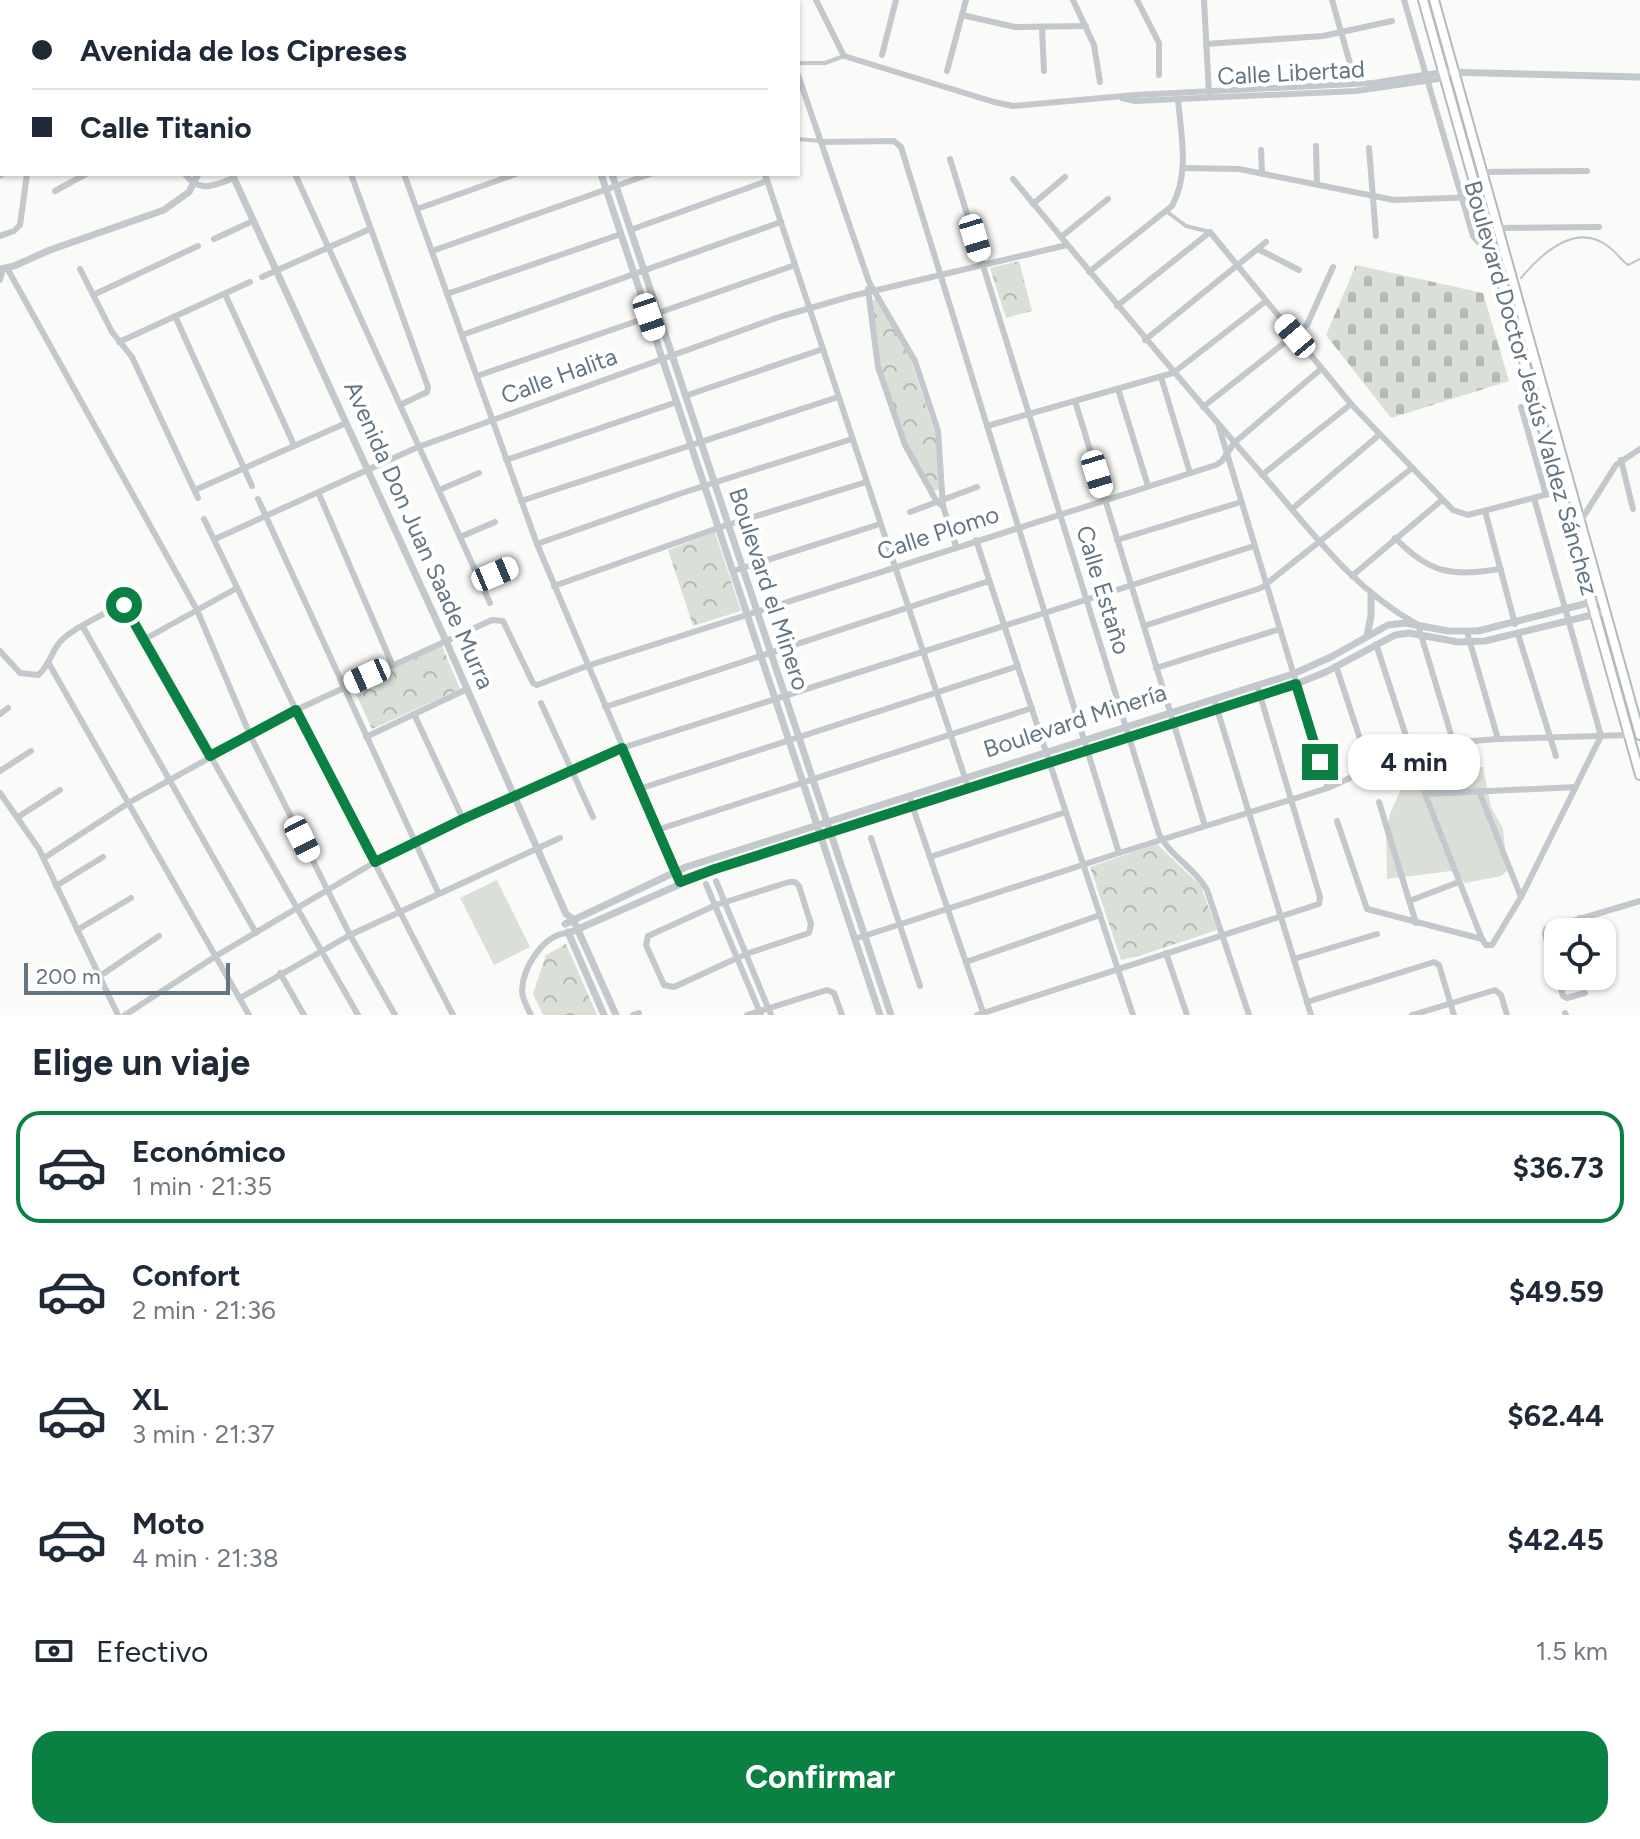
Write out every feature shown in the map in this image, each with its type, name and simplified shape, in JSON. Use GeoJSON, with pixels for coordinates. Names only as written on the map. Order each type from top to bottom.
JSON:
{"type":"FeatureCollection","features":[{"type":"Feature","properties":{"kind":"main road","name":"Boulevard Doctor Jesús Valdez Sánchez"},"geometry":{"type":"LineString","coordinates":[[1423,0],[1451,74],[1481,172],[1640,735]]}},
{"type":"Feature","properties":{"kind":"main road","name":"Boulevard Doctor Jesús Valdez Sánchez"},"geometry":{"type":"LineString","coordinates":[[1434,0],[1477,197],[1640,775]]}},
{"type":"Feature","properties":{"kind":"street"},"geometry":{"type":"LineString","coordinates":[[800,63],[825,63],[844,56],[816,0]]}},
{"type":"Feature","properties":{"kind":"street"},"geometry":{"type":"LineString","coordinates":[[882,55],[896,0]]}},
{"type":"Feature","properties":{"kind":"street"},"geometry":{"type":"LineString","coordinates":[[947,71],[966,0]]}},
{"type":"Feature","properties":{"kind":"street"},"geometry":{"type":"LineString","coordinates":[[1073,0],[1098,56],[1100,82]]}},
{"type":"Feature","properties":{"kind":"street"},"geometry":{"type":"LineString","coordinates":[[1137,0],[1159,43],[1159,75]]}},
{"type":"Feature","properties":{"kind":"street"},"geometry":{"type":"LineString","coordinates":[[1204,0],[1209,94]]}},
{"type":"Feature","properties":{"kind":"street"},"geometry":{"type":"LineString","coordinates":[[1332,0],[1353,74]]}},
{"type":"Feature","properties":{"kind":"street"},"geometry":{"type":"LineString","coordinates":[[1404,0],[1475,240],[1481,245],[1491,246]]}},
{"type":"Feature","properties":{"kind":"street"},"geometry":{"type":"LineString","coordinates":[[962,15],[1015,27],[1086,26]]}},
{"type":"Feature","properties":{"kind":"street"},"geometry":{"type":"LineString","coordinates":[[1206,44],[1303,39],[1392,21]]}},
{"type":"Feature","properties":{"kind":"street"},"geometry":{"type":"LineString","coordinates":[[1042,28],[1044,71]]}},
{"type":"Feature","properties":{"kind":"street","name":"Calle Libertad"},"geometry":{"type":"LineString","coordinates":[[844,56],[1004,105],[1025,106],[1389,84],[1451,74],[1640,77]]}},
{"type":"Feature","properties":{"kind":"street"},"geometry":{"type":"LineString","coordinates":[[800,81],[872,291],[915,361],[938,431],[941,502]]}},
{"type":"Feature","properties":{"kind":"street","name":"Calle Libertad"},"geometry":{"type":"LineString","coordinates":[[1122,98],[1135,101],[1209,94]]}},
{"type":"Feature","properties":{"kind":"street"},"geometry":{"type":"LineString","coordinates":[[1089,272],[1169,208],[1183,181],[1178,99]]}},
{"type":"Feature","properties":{"kind":"street"},"geometry":{"type":"LineString","coordinates":[[800,139],[899,143],[1119,853]]}},
{"type":"Feature","properties":{"kind":"street"},"geometry":{"type":"LineString","coordinates":[[1316,146],[1317,184]]}},
{"type":"Feature","properties":{"kind":"street"},"geometry":{"type":"LineString","coordinates":[[1369,148],[1376,236]]}},
{"type":"Feature","properties":{"kind":"street"},"geometry":{"type":"LineString","coordinates":[[1261,150],[1262,173]]}},
{"type":"Feature","properties":{"kind":"street","name":"Calle Estaño"},"geometry":{"type":"LineString","coordinates":[[950,159],[1162,840],[1203,884],[1249,1015]]}},
{"type":"Feature","properties":{"kind":"street"},"geometry":{"type":"LineString","coordinates":[[1183,168],[1222,167],[1406,201],[1477,197]]}},
{"type":"Feature","properties":{"kind":"street"},"geometry":{"type":"LineString","coordinates":[[1481,172],[1587,171]]}},
{"type":"Feature","properties":{"kind":"street"},"geometry":{"type":"LineString","coordinates":[[0,236],[20,225],[27,176]]}},
{"type":"Feature","properties":{"kind":"street"},"geometry":{"type":"LineString","coordinates":[[55,191],[82,176]]}},
{"type":"Feature","properties":{"kind":"street"},"geometry":{"type":"LineString","coordinates":[[187,176],[194,184],[206,187],[233,176]]}},
{"type":"Feature","properties":{"kind":"street"},"geometry":{"type":"LineString","coordinates":[[3,269],[152,216],[182,198],[197,176]]}},
{"type":"Feature","properties":{"kind":"street","name":"Avenida Don Juan Saade Murra"},"geometry":{"type":"LineString","coordinates":[[233,176],[616,1015]]}},
{"type":"Feature","properties":{"kind":"street"},"geometry":{"type":"LineString","coordinates":[[296,176],[490,603]]}},
{"type":"Feature","properties":{"kind":"street"},"geometry":{"type":"LineString","coordinates":[[352,176],[428,387],[427,392],[400,405]]}},
{"type":"Feature","properties":{"kind":"street"},"geometry":{"type":"LineString","coordinates":[[405,176],[537,544],[680,882]]}},
{"type":"Feature","properties":{"kind":"street"},"geometry":{"type":"LineString","coordinates":[[417,209],[510,176]]}},
{"type":"Feature","properties":{"kind":"street","name":"Boulevard el Minero"},"geometry":{"type":"LineString","coordinates":[[602,176],[621,234],[658,313],[685,396],[704,486],[760,656],[827,821],[891,1015]]}},
{"type":"Feature","properties":{"kind":"street","name":"Boulevard el Minero"},"geometry":{"type":"LineString","coordinates":[[613,176],[630,230],[649,317],[677,402],[728,524],[784,696],[793,739]]}},
{"type":"Feature","properties":{"kind":"street"},"geometry":{"type":"LineString","coordinates":[[432,251],[644,176]]}},
{"type":"Feature","properties":{"kind":"street"},"geometry":{"type":"LineString","coordinates":[[1033,204],[1065,177]]}},
{"type":"Feature","properties":{"kind":"street"},"geometry":{"type":"LineString","coordinates":[[630,230],[766,178],[968,787]]}},
{"type":"Feature","properties":{"kind":"street"},"geometry":{"type":"LineString","coordinates":[[1013,179],[1145,340],[1318,541],[1371,595],[1418,625],[1453,741]]}},
{"type":"Feature","properties":{"kind":"street"},"geometry":{"type":"LineString","coordinates":[[1061,237],[1108,199]]}},
{"type":"Feature","properties":{"kind":"street"},"geometry":{"type":"LineString","coordinates":[[1169,208],[1186,226],[1210,232],[1351,404],[1442,500],[1463,515],[1571,488]]}},
{"type":"Feature","properties":{"kind":"street"},"geometry":{"type":"LineString","coordinates":[[214,239],[253,221]]}},
{"type":"Feature","properties":{"kind":"street"},"geometry":{"type":"LineString","coordinates":[[462,335],[781,222]]}},
{"type":"Feature","properties":{"kind":"street"},"geometry":{"type":"LineString","coordinates":[[1497,228],[1599,227]]}},
{"type":"Feature","properties":{"kind":"street"},"geometry":{"type":"LineString","coordinates":[[262,277],[370,229]]}},
{"type":"Feature","properties":{"kind":"street"},"geometry":{"type":"LineString","coordinates":[[1117,306],[1210,232]]}},
{"type":"Feature","properties":{"kind":"street"},"geometry":{"type":"LineString","coordinates":[[447,294],[621,234]]}},
{"type":"Feature","properties":{"kind":"street"},"geometry":{"type":"LineString","coordinates":[[1145,340],[1266,242]]}},
{"type":"Feature","properties":{"kind":"street","name":"Calle Halita"},"geometry":{"type":"LineString","coordinates":[[215,539],[418,447],[809,307],[1067,245]]}},
{"type":"Feature","properties":{"kind":"street"},"geometry":{"type":"LineString","coordinates":[[93,295],[198,246]]}},
{"type":"Feature","properties":{"kind":"street"},"geometry":{"type":"LineString","coordinates":[[1258,249],[1299,270]]}},
{"type":"Feature","properties":{"kind":"street"},"geometry":{"type":"LineString","coordinates":[[658,313],[795,265]]}},
{"type":"Feature","properties":{"kind":"street"},"geometry":{"type":"LineString","coordinates":[[1203,407],[1295,336],[1311,320],[1333,267]]}},
{"type":"Feature","properties":{"kind":"street"},"geometry":{"type":"LineString","coordinates":[[0,280],[3,269]]}},
{"type":"Feature","properties":{"kind":"street"},"geometry":{"type":"LineString","coordinates":[[3,269],[197,610],[250,735],[350,935],[395,1015]]}},
{"type":"Feature","properties":{"kind":"street"},"geometry":{"type":"LineString","coordinates":[[80,269],[119,342],[132,357],[196,494],[244,467],[346,423]]}},
{"type":"Feature","properties":{"kind":"street"},"geometry":{"type":"LineString","coordinates":[[119,342],[250,282]]}},
{"type":"Feature","properties":{"kind":"street"},"geometry":{"type":"LineString","coordinates":[[872,291],[878,367],[905,445],[941,502],[956,546]]}},
{"type":"Feature","properties":{"kind":"street"},"geometry":{"type":"LineString","coordinates":[[225,294],[294,445]]}},
{"type":"Feature","properties":{"kind":"street"},"geometry":{"type":"LineString","coordinates":[[987,426],[1173,373],[1266,301]]}},
{"type":"Feature","properties":{"kind":"street"},"geometry":{"type":"LineString","coordinates":[[175,316],[252,486]]}},
{"type":"Feature","properties":{"kind":"street"},"geometry":{"type":"LineString","coordinates":[[477,376],[649,317]]}},
{"type":"Feature","properties":{"kind":"street"},"geometry":{"type":"LineString","coordinates":[[685,396],[823,349]]}},
{"type":"Feature","properties":{"kind":"street","name":"Calle Plomo"},"geometry":{"type":"LineString","coordinates":[[446,641],[498,618],[503,621],[536,685],[894,566],[1219,463],[1234,443],[1321,369]]}},
{"type":"Feature","properties":{"kind":"street"},"geometry":{"type":"LineString","coordinates":[[1161,377],[1190,473]]}},
{"type":"Feature","properties":{"kind":"street"},"geometry":{"type":"LineString","coordinates":[[1118,389],[1148,486]]}},
{"type":"Feature","properties":{"kind":"street"},"geometry":{"type":"LineString","coordinates":[[521,501],[838,397]]}},
{"type":"Feature","properties":{"kind":"street"},"geometry":{"type":"LineString","coordinates":[[1075,401],[1205,826]]}},
{"type":"Feature","properties":{"kind":"street"},"geometry":{"type":"LineString","coordinates":[[506,460],[677,402]]}},
{"type":"Feature","properties":{"kind":"street"},"geometry":{"type":"LineString","coordinates":[[1262,475],[1351,404]]}},
{"type":"Feature","properties":{"kind":"street"},"geometry":{"type":"LineString","coordinates":[[1521,407],[1546,495]]}},
{"type":"Feature","properties":{"kind":"street"},"geometry":{"type":"LineString","coordinates":[[1218,424],[1328,788]]}},
{"type":"Feature","properties":{"kind":"street"},"geometry":{"type":"LineString","coordinates":[[1292,509],[1379,435]]}},
{"type":"Feature","properties":{"kind":"street"},"geometry":{"type":"LineString","coordinates":[[537,544],[852,439]]}},
{"type":"Feature","properties":{"kind":"street"},"geometry":{"type":"LineString","coordinates":[[1580,522],[1621,460],[1640,449]]}},
{"type":"Feature","properties":{"kind":"street"},"geometry":{"type":"LineString","coordinates":[[1621,460],[1633,509]]}},
{"type":"Feature","properties":{"kind":"street"},"geometry":{"type":"LineString","coordinates":[[1144,626],[1254,592],[1266,585],[1412,468]]}},
{"type":"Feature","properties":{"kind":"street"},"geometry":{"type":"LineString","coordinates":[[439,490],[479,473]]}},
{"type":"Feature","properties":{"kind":"street"},"geometry":{"type":"LineString","coordinates":[[554,586],[728,524],[866,482]]}},
{"type":"Feature","properties":{"kind":"street"},"geometry":{"type":"LineString","coordinates":[[910,512],[977,487]]}},
{"type":"Feature","properties":{"kind":"street"},"geometry":{"type":"LineString","coordinates":[[319,494],[392,664]]}},
{"type":"Feature","properties":{"kind":"street"},"geometry":{"type":"LineString","coordinates":[[1376,644],[1425,794],[1482,939],[1486,945],[1492,945],[1521,897],[1601,736],[1534,498]]}},
{"type":"Feature","properties":{"kind":"street"},"geometry":{"type":"LineString","coordinates":[[258,499],[438,892]]}},
{"type":"Feature","properties":{"kind":"street"},"geometry":{"type":"LineString","coordinates":[[1352,576],[1442,500]]}},
{"type":"Feature","properties":{"kind":"street"},"geometry":{"type":"LineString","coordinates":[[1117,540],[1241,502]]}},
{"type":"Feature","properties":{"kind":"street"},"geometry":{"type":"LineString","coordinates":[[1485,511],[1515,624]]}},
{"type":"Feature","properties":{"kind":"street"},"geometry":{"type":"LineString","coordinates":[[204,519],[296,710],[453,1015]]}},
{"type":"Feature","properties":{"kind":"street"},"geometry":{"type":"LineString","coordinates":[[460,537],[495,522]]}},
{"type":"Feature","properties":{"kind":"street"},"geometry":{"type":"LineString","coordinates":[[733,571],[880,524]]}},
{"type":"Feature","properties":{"kind":"street"},"geometry":{"type":"LineString","coordinates":[[1395,538],[1417,559],[1444,571],[1461,574],[1501,569]]}},
{"type":"Feature","properties":{"kind":"street"},"geometry":{"type":"LineString","coordinates":[[976,540],[1133,1015]]}},
{"type":"Feature","properties":{"kind":"street"},"geometry":{"type":"LineString","coordinates":[[125,1015],[216,956],[414,841],[622,748],[1254,546]]}},
{"type":"Feature","properties":{"kind":"street"},"geometry":{"type":"LineString","coordinates":[[480,581],[511,567]]}},
{"type":"Feature","properties":{"kind":"street"},"geometry":{"type":"LineString","coordinates":[[605,707],[989,581]]}},
{"type":"Feature","properties":{"kind":"street"},"geometry":{"type":"LineString","coordinates":[[145,639],[237,588]]}},
{"type":"Feature","properties":{"kind":"street"},"geometry":{"type":"LineString","coordinates":[[1367,636],[1371,595]]}},
{"type":"Feature","properties":{"kind":"street","name":"Boulevard Minería"},"geometry":{"type":"LineString","coordinates":[[1602,600],[1515,624],[1467,632],[1396,624],[1293,674],[675,872],[570,917],[565,924],[565,933],[680,882],[1296,684],[1402,634],[1470,643],[1605,611]]}},
{"type":"Feature","properties":{"kind":"street"},"geometry":{"type":"LineString","coordinates":[[0,651],[14,668],[25,675],[38,675],[61,641],[124,605],[358,1015]]}},
{"type":"Feature","properties":{"kind":"street"},"geometry":{"type":"LineString","coordinates":[[83,627],[256,933]]}},
{"type":"Feature","properties":{"kind":"street"},"geometry":{"type":"LineString","coordinates":[[1156,668],[1280,629]]}},
{"type":"Feature","properties":{"kind":"street"},"geometry":{"type":"LineString","coordinates":[[1467,632],[1498,739]]}},
{"type":"Feature","properties":{"kind":"street"},"geometry":{"type":"LineString","coordinates":[[1518,634],[1556,756]]}},
{"type":"Feature","properties":{"kind":"street"},"geometry":{"type":"LineString","coordinates":[[44,858],[130,802],[210,756],[342,687],[446,641]]}},
{"type":"Feature","properties":{"kind":"street"},"geometry":{"type":"LineString","coordinates":[[1350,646],[1355,656]]}},
{"type":"Feature","properties":{"kind":"street"},"geometry":{"type":"LineString","coordinates":[[48,662],[249,1015]]}},
{"type":"Feature","properties":{"kind":"street"},"geometry":{"type":"LineString","coordinates":[[639,789],[1018,666]]}},
{"type":"Feature","properties":{"kind":"street"},"geometry":{"type":"LineString","coordinates":[[1336,666],[1370,769]]}},
{"type":"Feature","properties":{"kind":"street"},"geometry":{"type":"LineString","coordinates":[[909,796],[982,1014],[1318,905],[1321,900],[1257,685]]}},
{"type":"Feature","properties":{"kind":"street"},"geometry":{"type":"LineString","coordinates":[[366,737],[467,689]]}},
{"type":"Feature","properties":{"kind":"street"},"geometry":{"type":"LineString","coordinates":[[1214,699],[1311,1015]]}},
{"type":"Feature","properties":{"kind":"street"},"geometry":{"type":"LineString","coordinates":[[541,703],[593,817]]}},
{"type":"Feature","properties":{"kind":"street"},"geometry":{"type":"LineString","coordinates":[[0,714],[8,708]]}},
{"type":"Feature","properties":{"kind":"street"},"geometry":{"type":"LineString","coordinates":[[657,830],[1032,708]]}},
{"type":"Feature","properties":{"kind":"street"},"geometry":{"type":"LineString","coordinates":[[414,714],[463,819]]}},
{"type":"Feature","properties":{"kind":"street"},"geometry":{"type":"LineString","coordinates":[[855,939],[1328,788],[1426,744],[1629,735]]}},
{"type":"Feature","properties":{"kind":"street"},"geometry":{"type":"LineString","coordinates":[[0,771],[31,751]]}},
{"type":"Feature","properties":{"kind":"street","name":"Boulevard el Minero"},"geometry":{"type":"LineString","coordinates":[[809,781],[821,835],[880,1015]]}},
{"type":"Feature","properties":{"kind":"street"},"geometry":{"type":"LineString","coordinates":[[1425,794],[1576,787]]}},
{"type":"Feature","properties":{"kind":"street"},"geometry":{"type":"LineString","coordinates":[[18,817],[60,790]]}},
{"type":"Feature","properties":{"kind":"street"},"geometry":{"type":"LineString","coordinates":[[1479,791],[1521,897]]}},
{"type":"Feature","properties":{"kind":"street"},"geometry":{"type":"LineString","coordinates":[[0,793],[44,858],[118,1015]]}},
{"type":"Feature","properties":{"kind":"street"},"geometry":{"type":"LineString","coordinates":[[1379,802],[1416,923]]}},
{"type":"Feature","properties":{"kind":"street"},"geometry":{"type":"LineString","coordinates":[[930,857],[1066,812]]}},
{"type":"Feature","properties":{"kind":"street"},"geometry":{"type":"LineString","coordinates":[[1337,821],[1364,906],[1372,912],[1482,939]]}},
{"type":"Feature","properties":{"kind":"street"},"geometry":{"type":"LineString","coordinates":[[240,998],[350,935],[560,838]]}},
{"type":"Feature","properties":{"kind":"street"},"geometry":{"type":"LineString","coordinates":[[871,838],[920,986]]}},
{"type":"Feature","properties":{"kind":"street"},"geometry":{"type":"LineString","coordinates":[[56,886],[103,857]]}},
{"type":"Feature","properties":{"kind":"street"},"geometry":{"type":"LineString","coordinates":[[716,881],[771,1015]]}},
{"type":"Feature","properties":{"kind":"street"},"geometry":{"type":"LineString","coordinates":[[795,882],[799,886],[810,931],[746,954],[670,987],[661,980],[646,945],[648,936],[716,905],[795,882]]}},
{"type":"Feature","properties":{"kind":"street"},"geometry":{"type":"LineString","coordinates":[[1409,901],[1459,882]]}},
{"type":"Feature","properties":{"kind":"street"},"geometry":{"type":"LineString","coordinates":[[706,884],[760,1012]]}},
{"type":"Feature","properties":{"kind":"street"},"geometry":{"type":"LineString","coordinates":[[77,930],[131,898]]}},
{"type":"Feature","properties":{"kind":"street"},"geometry":{"type":"LineString","coordinates":[[1580,918],[1640,901]]}},
{"type":"Feature","properties":{"kind":"street"},"geometry":{"type":"LineString","coordinates":[[966,962],[1100,915]]}},
{"type":"Feature","properties":{"kind":"street"},"geometry":{"type":"LineString","coordinates":[[531,1015],[522,995],[537,950],[565,933],[604,1015]]}},
{"type":"Feature","properties":{"kind":"street"},"geometry":{"type":"LineString","coordinates":[[1294,959],[1377,934]]}},
{"type":"Feature","properties":{"kind":"street"},"geometry":{"type":"LineString","coordinates":[[100,976],[159,936]]}},
{"type":"Feature","properties":{"kind":"street"},"geometry":{"type":"LineString","coordinates":[[1166,953],[1187,1015]]}},
{"type":"Feature","properties":{"kind":"street"},"geometry":{"type":"LineString","coordinates":[[1307,1002],[1431,962],[1439,965],[1454,1015]]}},
{"type":"Feature","properties":{"kind":"street"},"geometry":{"type":"LineString","coordinates":[[280,973],[304,1015]]}},
{"type":"Feature","properties":{"kind":"street"},"geometry":{"type":"LineString","coordinates":[[747,1015],[830,990],[842,1015]]}},
{"type":"Feature","properties":{"kind":"street"},"geometry":{"type":"LineString","coordinates":[[1412,1015],[1492,990],[1500,992],[1507,1015]]}},
{"type":"Feature","properties":{"kind":"street"},"geometry":{"type":"LineString","coordinates":[[1561,990],[1567,998],[1585,993]]}},
{"type":"Feature","properties":{"kind":"green space"},"geometry":{"type":"Polygon","coordinates":[[[1019,261],[1032,311],[1006,318],[990,268],[1019,261]]]}},
{"type":"Feature","properties":{"kind":"green space"},"geometry":{"type":"Polygon","coordinates":[[[1356,265],[1483,293],[1509,381],[1391,418],[1326,335],[1356,265]]]}},
{"type":"Feature","properties":{"kind":"green space"},"geometry":{"type":"Polygon","coordinates":[[[876,298],[908,351],[936,436],[940,489],[933,491],[909,451],[876,357],[870,303],[876,298]]]}},
{"type":"Feature","properties":{"kind":"green space"},"geometry":{"type":"Polygon","coordinates":[[[715,532],[741,611],[693,626],[668,550],[715,532]]]}},
{"type":"Feature","properties":{"kind":"green space"},"geometry":{"type":"Polygon","coordinates":[[[442,646],[460,689],[372,729],[353,687],[442,646]]]}},
{"type":"Feature","properties":{"kind":"green space"},"geometry":{"type":"Polygon","coordinates":[[[1429,766],[1483,767],[1491,807],[1503,829],[1507,871],[1501,876],[1465,883],[1451,871],[1387,879],[1386,833],[1390,814],[1406,778],[1429,766]]]}},
{"type":"Feature","properties":{"kind":"green space"},"geometry":{"type":"Polygon","coordinates":[[[1157,844],[1201,886],[1217,930],[1121,960],[1090,867],[1157,844]]]}},
{"type":"Feature","properties":{"kind":"green space"},"geometry":{"type":"Polygon","coordinates":[[[497,880],[530,947],[494,965],[460,898],[497,880]]]}},
{"type":"Feature","properties":{"kind":"green space"},"geometry":{"type":"Polygon","coordinates":[[[566,944],[597,1015],[543,1015],[533,994],[546,955],[566,944]]]}},
{"type":"Feature","properties":{"kind":"waterway"},"geometry":{"type":"LineString","coordinates":[[1521,278],[1549,250],[1560,243],[1584,237],[1612,249],[1628,265],[1640,259]]}},
{"type":"Feature","properties":{"kind":"route"},"geometry":{"type":"LineString","coordinates":[[124,605],[210,756],[296,710],[375,862],[414,841],[622,748],[680,882],[1296,684],[1320,762]]}}]}
